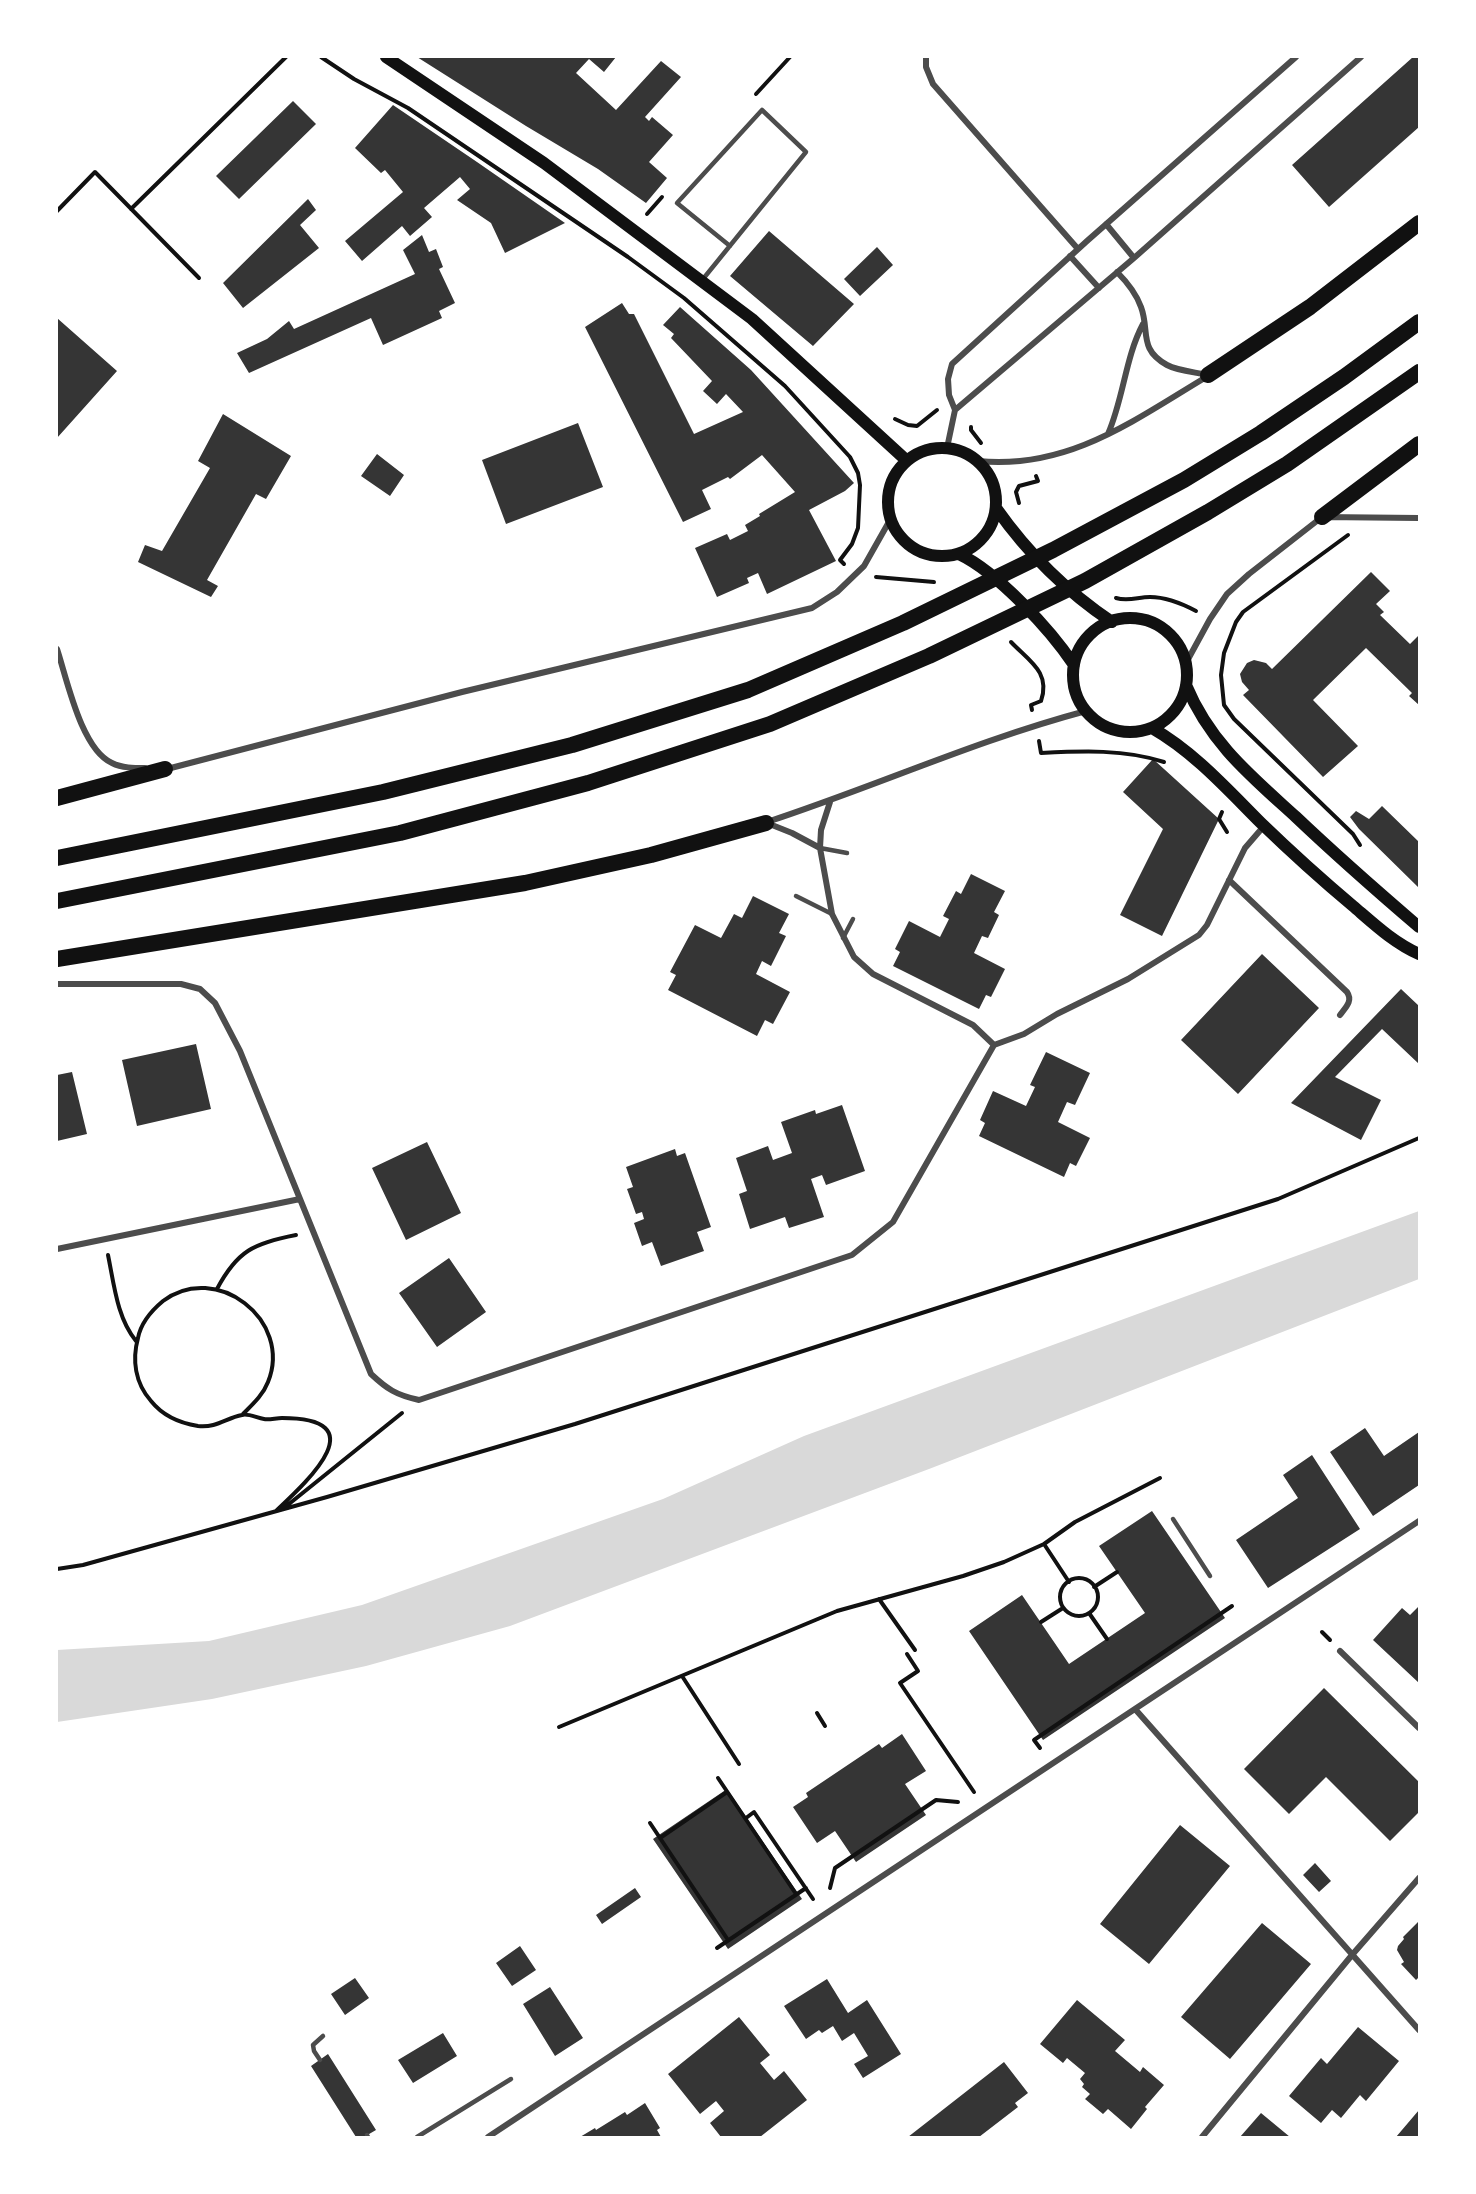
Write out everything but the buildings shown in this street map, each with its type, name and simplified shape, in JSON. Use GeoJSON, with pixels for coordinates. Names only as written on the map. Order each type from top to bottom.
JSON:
{"type":"FeatureCollection","features":[{"type":"Feature","properties":{"kind":"highway"},"geometry":{"type":"LineString","coordinates":[[1208,375],[1310,307],[1419,223]]}},
{"type":"Feature","properties":{"kind":"highway"},"geometry":{"type":"LineString","coordinates":[[57,858],[383,792],[572,745],[748,690],[903,623],[1053,550],[1184,480],[1261,433],[1419,322]]}},
{"type":"Feature","properties":{"kind":"highway"},"geometry":{"type":"LineString","coordinates":[[57,901],[400,833],[588,783],[770,724],[929,656],[1085,581],[1208,512],[1287,464],[1419,372]]}},
{"type":"Feature","properties":{"kind":"highway"},"geometry":{"type":"LineString","coordinates":[[1322,518],[1419,444]]}},
{"type":"Feature","properties":{"kind":"highway"},"geometry":{"type":"LineString","coordinates":[[57,798],[165,769]]}},
{"type":"Feature","properties":{"kind":"highway"},"geometry":{"type":"LineString","coordinates":[[57,959],[525,884],[651,855],[766,823]]}},
{"type":"Feature","properties":{"kind":"main road"},"geometry":{"type":"LineString","coordinates":[[386,57],[544,163],[752,319],[906,460]]}},
{"type":"Feature","properties":{"kind":"main road"},"geometry":{"type":"LineString","coordinates":[[947,448],[969,454],[987,471],[993,482],[996,508],[987,532],[970,549],[959,554],[942,556],[925,554],[910,546],[898,535],[890,520],[887,507],[888,494],[897,470],[906,460],[926,450],[947,448]]}},
{"type":"Feature","properties":{"kind":"main road"},"geometry":{"type":"LineString","coordinates":[[996,508],[1012,531],[1089,606],[1112,622]]}},
{"type":"Feature","properties":{"kind":"main road"},"geometry":{"type":"LineString","coordinates":[[959,554],[972,560],[993,576],[1047,631],[1074,665]]}},
{"type":"Feature","properties":{"kind":"main road"},"geometry":{"type":"LineString","coordinates":[[1130,618],[1149,622],[1166,631],[1178,645],[1186,663],[1186,685],[1182,698],[1164,721],[1152,728],[1123,732],[1109,728],[1096,721],[1086,711],[1075,689],[1074,665],[1078,651],[1098,628],[1112,622],[1130,618]]}},
{"type":"Feature","properties":{"kind":"main road"},"geometry":{"type":"LineString","coordinates":[[1186,685],[1204,722],[1228,753],[1358,875],[1419,927]]}},
{"type":"Feature","properties":{"kind":"main road"},"geometry":{"type":"LineString","coordinates":[[1152,728],[1196,758],[1264,826],[1375,925],[1406,948],[1419,954]]}},
{"type":"Feature","properties":{"kind":"street"},"geometry":{"type":"LineString","coordinates":[[926,57],[926,67],[933,84],[1077,249]]}},
{"type":"Feature","properties":{"kind":"street"},"geometry":{"type":"LineString","coordinates":[[947,448],[955,410],[949,395],[948,379],[952,364],[1077,249],[1296,57]]}},
{"type":"Feature","properties":{"kind":"street"},"geometry":{"type":"LineString","coordinates":[[955,410],[1134,258],[1361,57]]}},
{"type":"Feature","properties":{"kind":"street"},"geometry":{"type":"LineString","coordinates":[[1106,224],[1134,258]]}},
{"type":"Feature","properties":{"kind":"street"},"geometry":{"type":"LineString","coordinates":[[1070,256],[1099,288]]}},
{"type":"Feature","properties":{"kind":"street"},"geometry":{"type":"LineString","coordinates":[[1117,272],[1127,282],[1142,307],[1145,321],[1144,336],[1149,348],[1157,358],[1168,366],[1208,375]]}},
{"type":"Feature","properties":{"kind":"street"},"geometry":{"type":"LineString","coordinates":[[1107,434],[1123,393],[1131,353],[1145,321]]}},
{"type":"Feature","properties":{"kind":"street"},"geometry":{"type":"LineString","coordinates":[[978,461],[1014,462],[1041,459],[1075,449],[1107,434],[1208,375]]}},
{"type":"Feature","properties":{"kind":"street"},"geometry":{"type":"LineString","coordinates":[[1186,663],[1210,619],[1227,594],[1322,518],[1419,518]]}},
{"type":"Feature","properties":{"kind":"street"},"geometry":{"type":"LineString","coordinates":[[57,649],[80,720],[95,749],[112,763],[131,768],[165,769],[462,692],[812,608],[837,592],[864,566],[890,520]]}},
{"type":"Feature","properties":{"kind":"street"},"geometry":{"type":"LineString","coordinates":[[766,823],[830,802],[913,768],[1035,724],[1086,711]]}},
{"type":"Feature","properties":{"kind":"street"},"geometry":{"type":"LineString","coordinates":[[830,802],[821,830],[820,848],[832,914],[854,957],[873,974],[973,1025],[994,1045]]}},
{"type":"Feature","properties":{"kind":"street"},"geometry":{"type":"LineString","coordinates":[[766,823],[792,833],[820,848]]}},
{"type":"Feature","properties":{"kind":"street"},"geometry":{"type":"LineString","coordinates":[[57,984],[181,984],[200,989],[215,1003],[240,1051],[371,1374],[386,1388],[400,1396],[419,1400],[852,1255],[893,1222],[994,1045],[1024,1034],[1057,1014],[1128,979],[1199,935],[1207,925],[1245,848],[1264,826]]}},
{"type":"Feature","properties":{"kind":"street"},"geometry":{"type":"LineString","coordinates":[[1229,880],[1347,992],[1350,1001],[1340,1015]]}},
{"type":"Feature","properties":{"kind":"street"},"geometry":{"type":"LineString","coordinates":[[57,1249],[300,1199]]}},
{"type":"Feature","properties":{"kind":"street"},"geometry":{"type":"LineString","coordinates":[[488,2137],[1419,1521]]}},
{"type":"Feature","properties":{"kind":"street"},"geometry":{"type":"LineString","coordinates":[[1340,1651],[1419,1728]]}},
{"type":"Feature","properties":{"kind":"street"},"geometry":{"type":"LineString","coordinates":[[1136,1709],[1419,2030]]}},
{"type":"Feature","properties":{"kind":"street"},"geometry":{"type":"LineString","coordinates":[[1203,2137],[1352,1955],[1419,1878]]}},
{"type":"Feature","properties":{"kind":"lane"},"geometry":{"type":"LineString","coordinates":[[701,281],[730,246],[806,152],[762,110],[677,203],[730,246]]}},
{"type":"Feature","properties":{"kind":"lane"},"geometry":{"type":"LineString","coordinates":[[820,848],[848,853]]}},
{"type":"Feature","properties":{"kind":"lane"},"geometry":{"type":"LineString","coordinates":[[796,896],[832,914]]}},
{"type":"Feature","properties":{"kind":"lane"},"geometry":{"type":"LineString","coordinates":[[843,938],[853,919]]}},
{"type":"Feature","properties":{"kind":"lane"},"geometry":{"type":"LineString","coordinates":[[1173,1519],[1210,1576]]}},
{"type":"Feature","properties":{"kind":"lane"},"geometry":{"type":"LineString","coordinates":[[320,2060],[314,2051],[314,2045],[323,2036]]}},
{"type":"Feature","properties":{"kind":"lane"},"geometry":{"type":"LineString","coordinates":[[417,2137],[511,2079]]}},
{"type":"Feature","properties":{"kind":"path"},"geometry":{"type":"LineString","coordinates":[[130,209],[286,57]]}},
{"type":"Feature","properties":{"kind":"path"},"geometry":{"type":"LineString","coordinates":[[321,57],[354,79],[408,108],[628,257],[684,298],[785,386],[850,457],[858,473],[860,485],[858,528],[852,544],[840,560],[854,576],[942,583]]}},
{"type":"Feature","properties":{"kind":"path"},"geometry":{"type":"LineString","coordinates":[[57,211],[94,172],[200,278]]}},
{"type":"Feature","properties":{"kind":"path"},"geometry":{"type":"LineString","coordinates":[[1350,533],[1243,612],[1231,632],[1224,653],[1221,686],[1224,705],[1234,719],[1353,834],[1362,850]]}},
{"type":"Feature","properties":{"kind":"path"},"geometry":{"type":"LineString","coordinates":[[1110,595],[1127,600],[1164,598],[1199,612]]}},
{"type":"Feature","properties":{"kind":"path"},"geometry":{"type":"LineString","coordinates":[[1018,649],[1044,679],[1045,689],[1041,700],[1031,705],[1041,753],[1087,751],[1137,755],[1169,764]]}},
{"type":"Feature","properties":{"kind":"path"},"geometry":{"type":"LineString","coordinates":[[1215,806],[1222,813],[1219,819],[1227,832]]}},
{"type":"Feature","properties":{"kind":"path"},"geometry":{"type":"LineString","coordinates":[[57,1569],[83,1565],[278,1511],[575,1424],[1278,1199],[1419,1138]]}},
{"type":"Feature","properties":{"kind":"path"},"geometry":{"type":"LineString","coordinates":[[217,1290],[230,1265],[259,1244],[313,1231]]}},
{"type":"Feature","properties":{"kind":"path"},"geometry":{"type":"LineString","coordinates":[[107,1251],[119,1308],[128,1331],[137,1341]]}},
{"type":"Feature","properties":{"kind":"path"},"geometry":{"type":"LineString","coordinates":[[211,1288],[231,1293],[249,1305],[262,1321],[271,1340],[273,1361],[268,1381],[258,1400],[243,1414],[223,1424],[200,1426],[178,1422],[159,1410],[144,1393],[136,1372],[134,1350],[137,1341],[140,1328],[152,1310],[170,1296],[190,1289],[211,1288]]}},
{"type":"Feature","properties":{"kind":"path"},"geometry":{"type":"LineString","coordinates":[[278,1511],[419,1400]]}},
{"type":"Feature","properties":{"kind":"path"},"geometry":{"type":"LineString","coordinates":[[243,1414],[264,1419],[292,1418],[315,1421],[323,1425],[330,1438],[326,1455],[314,1474],[278,1511]]}},
{"type":"Feature","properties":{"kind":"path"},"geometry":{"type":"LineString","coordinates":[[559,1727],[837,1611],[984,1570],[1044,1544],[1075,1522],[1160,1478]]}},
{"type":"Feature","properties":{"kind":"path"},"geometry":{"type":"LineString","coordinates":[[1044,1544],[1069,1582]]}},
{"type":"Feature","properties":{"kind":"path"},"geometry":{"type":"LineString","coordinates":[[1094,1587],[1117,1572]]}},
{"type":"Feature","properties":{"kind":"path"},"geometry":{"type":"LineString","coordinates":[[1076,1579],[1083,1579],[1094,1587],[1097,1601],[1089,1613],[1075,1616],[1063,1608],[1060,1593],[1063,1586],[1076,1579]]}},
{"type":"Feature","properties":{"kind":"path"},"geometry":{"type":"LineString","coordinates":[[879,1599],[915,1650]]}},
{"type":"Feature","properties":{"kind":"path"},"geometry":{"type":"LineString","coordinates":[[1040,1748],[1034,1740],[1232,1606]]}},
{"type":"Feature","properties":{"kind":"path"},"geometry":{"type":"LineString","coordinates":[[1041,1622],[1063,1608]]}},
{"type":"Feature","properties":{"kind":"path"},"geometry":{"type":"LineString","coordinates":[[1089,1613],[1107,1639]]}},
{"type":"Feature","properties":{"kind":"path"},"geometry":{"type":"LineString","coordinates":[[907,1654],[918,1671],[900,1683],[974,1792]]}},
{"type":"Feature","properties":{"kind":"path"},"geometry":{"type":"LineString","coordinates":[[682,1676],[739,1764]]}},
{"type":"Feature","properties":{"kind":"path"},"geometry":{"type":"LineString","coordinates":[[817,1713],[825,1726]]}},
{"type":"Feature","properties":{"kind":"path"},"geometry":{"type":"LineString","coordinates":[[718,1778],[796,1894]]}},
{"type":"Feature","properties":{"kind":"path"},"geometry":{"type":"LineString","coordinates":[[660,1838],[727,1792]]}},
{"type":"Feature","properties":{"kind":"path"},"geometry":{"type":"LineString","coordinates":[[830,1888],[835,1868],[929,1804],[936,1800],[958,1802]]}},
{"type":"Feature","properties":{"kind":"path"},"geometry":{"type":"LineString","coordinates":[[746,1818],[754,1812],[813,1899]]}},
{"type":"Feature","properties":{"kind":"path"},"geometry":{"type":"LineString","coordinates":[[650,1823],[728,1940]]}},
{"type":"Feature","properties":{"kind":"path"},"geometry":{"type":"LineString","coordinates":[[717,1948],[806,1888]]}},
{"type":"Feature","properties":{"kind":"shaded area"},"geometry":{"type":"Polygon","coordinates":[[[1419,1211],[1419,1279],[929,1469],[510,1626],[366,1666],[212,1699],[57,1722],[57,1650],[209,1641],[362,1605],[663,1499],[804,1436],[1419,1211]]]}}]}
